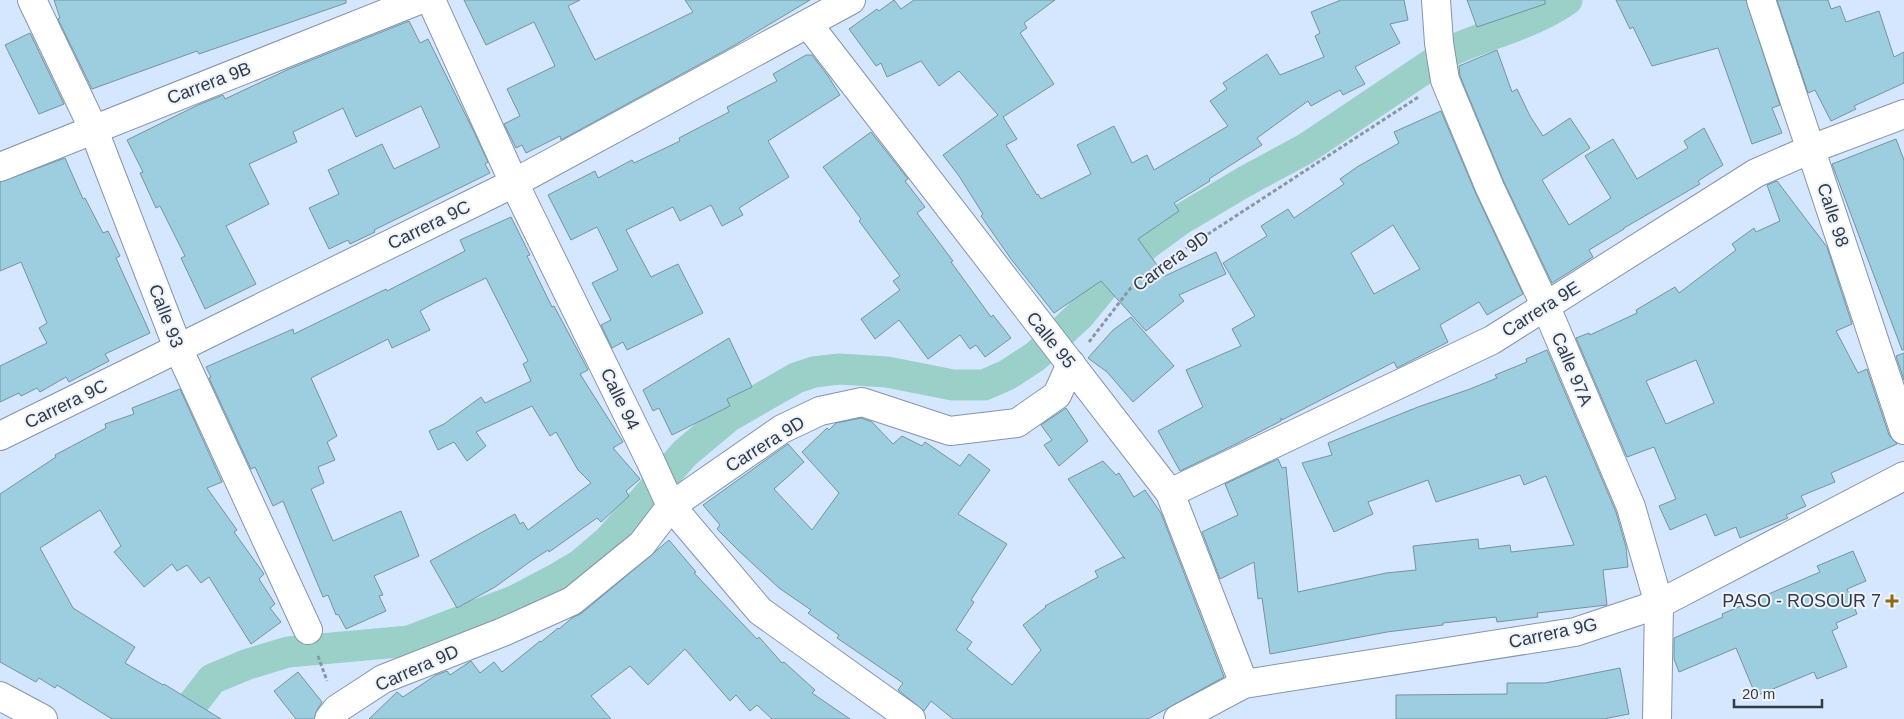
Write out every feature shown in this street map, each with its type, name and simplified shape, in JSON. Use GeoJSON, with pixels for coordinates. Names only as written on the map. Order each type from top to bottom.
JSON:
{"type":"FeatureCollection","features":[{"type":"Feature","properties":{"kind":"street","name":"Calle 93"},"geometry":{"type":"LineString","coordinates":[[32,0],[93,128],[178,348],[308,630]]}},
{"type":"Feature","properties":{"kind":"street","name":"Carrera 9B"},"geometry":{"type":"LineString","coordinates":[[0,167],[93,128],[420,0]]}},
{"type":"Feature","properties":{"kind":"street","name":"Calle 94"},"geometry":{"type":"LineString","coordinates":[[431,0],[514,183],[669,502],[760,611],[911,719]]}},
{"type":"Feature","properties":{"kind":"street","name":"Carrera 9C"},"geometry":{"type":"LineString","coordinates":[[0,436],[514,183],[851,0]]}},
{"type":"Feature","properties":{"kind":"street","name":"Calle 97A"},"geometry":{"type":"LineString","coordinates":[[1436,0],[1439,42],[1445,80],[1490,188],[1546,306],[1631,506],[1659,604],[1657,719]]}},
{"type":"Feature","properties":{"kind":"street","name":"Calle 98"},"geometry":{"type":"LineString","coordinates":[[1761,0],[1904,430]]}},
{"type":"Feature","properties":{"kind":"street","name":"Calle 95"},"geometry":{"type":"LineString","coordinates":[[808,24],[1041,328],[1069,361],[1170,492],[1244,684]]}},
{"type":"Feature","properties":{"kind":"street","name":"Carrera 9E"},"geometry":{"type":"LineString","coordinates":[[1170,492],[1492,340],[1756,173],[1811,149],[1904,114]]}},
{"type":"Feature","properties":{"kind":"street","name":"Carrera 9D"},"geometry":{"type":"LineString","coordinates":[[329,719],[338,710],[384,679],[503,632],[572,601],[642,544],[669,502],[782,429],[820,411],[862,402],[950,431],[1017,423],[1057,395],[1069,361]]}},
{"type":"Feature","properties":{"kind":"street","name":"Carrera 9G"},"geometry":{"type":"LineString","coordinates":[[1178,719],[1244,684],[1575,632],[1659,604],[1904,476]]}},
{"type":"Feature","properties":{"kind":"street"},"geometry":{"type":"LineString","coordinates":[[0,696],[44,719]]}},
{"type":"Feature","properties":{"kind":"path","name":"Carrera 9D"},"geometry":{"type":"LineString","coordinates":[[1069,361],[1136,282],[1445,80]]}},
{"type":"Feature","properties":{"kind":"path"},"geometry":{"type":"LineString","coordinates":[[308,630],[330,688]]}},
{"type":"Feature","properties":{"kind":"building"},"geometry":{"type":"Polygon","coordinates":[[[54,0],[346,0],[346,3],[199,54],[197,51],[92,89],[58,19],[60,18],[54,0]]]}},
{"type":"Feature","properties":{"kind":"building"},"geometry":{"type":"Polygon","coordinates":[[[464,0],[580,0],[568,6],[595,60],[693,12],[685,0],[810,0],[735,45],[561,140],[560,136],[526,153],[522,145],[516,148],[504,124],[520,116],[507,89],[555,66],[534,22],[486,45],[464,0]]]}},
{"type":"Feature","properties":{"kind":"building"},"geometry":{"type":"Polygon","coordinates":[[[894,0],[901,9],[914,0],[1055,0],[1024,23],[1027,28],[1020,33],[1054,84],[1003,117],[1017,139],[1006,145],[1041,199],[1091,174],[1077,145],[1114,126],[1132,163],[1147,155],[1154,170],[1228,126],[1210,101],[1227,89],[1223,83],[1267,54],[1280,75],[1324,57],[1315,36],[1320,33],[1311,12],[1341,0],[1404,0],[1408,20],[1390,24],[1400,43],[1355,67],[1365,84],[1343,95],[1340,90],[1311,106],[1308,101],[1257,138],[1262,145],[1174,203],[1179,211],[1138,239],[1165,276],[1216,252],[1226,274],[1179,295],[1184,301],[1146,331],[1101,281],[1054,313],[1011,259],[981,216],[983,214],[959,176],[943,155],[998,115],[959,71],[939,86],[921,61],[887,77],[881,63],[876,66],[849,29],[877,9],[879,11],[894,0]]]}},
{"type":"Feature","properties":{"kind":"building"},"geometry":{"type":"Polygon","coordinates":[[[1467,0],[1545,0],[1545,4],[1477,27],[1467,0]]]}},
{"type":"Feature","properties":{"kind":"building"},"geometry":{"type":"Polygon","coordinates":[[[1616,0],[1746,0],[1780,105],[1772,108],[1782,133],[1752,144],[1718,48],[1652,66],[1633,27],[1630,29],[1616,0]]]}},
{"type":"Feature","properties":{"kind":"building"},"geometry":{"type":"Polygon","coordinates":[[[1777,0],[1828,0],[1831,9],[1840,6],[1846,22],[1879,11],[1894,57],[1904,52],[1904,83],[1854,106],[1856,109],[1831,121],[1815,90],[1808,93],[1777,0]]]}},
{"type":"Feature","properties":{"kind":"building"},"geometry":{"type":"Polygon","coordinates":[[[409,21],[420,43],[428,39],[488,162],[485,164],[490,173],[374,230],[375,232],[350,244],[348,240],[329,249],[309,208],[339,194],[328,170],[382,144],[394,169],[440,147],[421,106],[356,137],[343,108],[293,132],[297,142],[249,164],[269,204],[226,226],[256,284],[205,309],[181,258],[185,256],[160,206],[156,208],[140,173],[143,172],[127,140],[198,105],[223,95],[225,99],[289,69],[409,21]]]}},
{"type":"Feature","properties":{"kind":"building"},"geometry":{"type":"Polygon","coordinates":[[[30,33],[64,104],[39,114],[5,45],[30,33]]]}},
{"type":"Feature","properties":{"kind":"building"},"geometry":{"type":"Polygon","coordinates":[[[1497,50],[1512,92],[1517,89],[1530,116],[1543,136],[1570,118],[1590,148],[1542,180],[1569,225],[1611,198],[1585,156],[1613,139],[1637,179],[1688,148],[1684,141],[1704,128],[1723,165],[1698,181],[1700,184],[1589,250],[1593,257],[1552,283],[1504,182],[1460,76],[1459,66],[1497,50]]]}},
{"type":"Feature","properties":{"kind":"building"},"geometry":{"type":"Polygon","coordinates":[[[806,55],[812,55],[840,95],[768,141],[789,177],[739,208],[743,215],[722,226],[711,205],[680,221],[673,207],[626,230],[651,277],[678,264],[703,313],[627,350],[623,342],[612,348],[601,325],[611,320],[592,283],[618,270],[597,227],[571,240],[548,195],[595,171],[598,178],[632,160],[634,163],[680,141],[679,138],[729,112],[727,107],[777,81],[773,74],[806,55]]]}},
{"type":"Feature","properties":{"kind":"building"},"geometry":{"type":"Polygon","coordinates":[[[1441,111],[1476,194],[1523,294],[1487,315],[1479,302],[1440,325],[1448,342],[1397,368],[1394,362],[1180,471],[1158,431],[1203,407],[1186,370],[1241,346],[1232,329],[1255,316],[1223,263],[1267,236],[1261,226],[1288,209],[1294,218],[1344,184],[1340,179],[1399,143],[1394,132],[1441,111]],[[1393,225],[1351,253],[1374,294],[1420,269],[1393,225]]]}},
{"type":"Feature","properties":{"kind":"building"},"geometry":{"type":"Polygon","coordinates":[[[871,132],[908,179],[905,181],[925,207],[917,213],[953,261],[951,262],[991,317],[993,315],[1011,338],[985,357],[976,345],[970,349],[960,335],[928,359],[899,320],[875,339],[861,319],[900,290],[893,281],[900,276],[859,221],[861,219],[823,167],[871,132]]]}},
{"type":"Feature","properties":{"kind":"building"},"geometry":{"type":"Polygon","coordinates":[[[1896,139],[1904,160],[1904,350],[1902,350],[1832,164],[1896,139]]]}},
{"type":"Feature","properties":{"kind":"building"},"geometry":{"type":"Polygon","coordinates":[[[65,158],[83,199],[85,198],[103,233],[108,231],[120,256],[116,258],[150,333],[105,354],[109,361],[69,382],[66,377],[40,392],[37,388],[21,396],[19,393],[0,402],[0,366],[47,343],[39,328],[47,323],[21,262],[0,271],[0,182],[65,158]]]}},
{"type":"Feature","properties":{"kind":"building"},"geometry":{"type":"Polygon","coordinates":[[[1777,181],[1827,247],[1852,324],[1836,331],[1858,373],[1867,369],[1889,435],[1897,444],[1831,473],[1835,482],[1801,496],[1806,506],[1786,515],[1788,518],[1740,538],[1736,527],[1715,536],[1706,514],[1670,530],[1659,506],[1676,499],[1654,447],[1627,457],[1576,338],[1589,333],[1590,335],[1637,313],[1636,310],[1675,287],[1679,293],[1736,250],[1732,244],[1754,228],[1756,232],[1780,221],[1767,185],[1777,181]],[[1696,360],[1646,381],[1666,424],[1714,403],[1696,360]]]}},
{"type":"Feature","properties":{"kind":"building"},"geometry":{"type":"Polygon","coordinates":[[[511,217],[530,255],[527,256],[552,307],[554,306],[588,370],[580,374],[623,442],[613,448],[640,479],[626,491],[629,496],[601,522],[597,518],[495,587],[457,608],[430,561],[515,514],[520,524],[523,522],[528,530],[591,483],[578,470],[556,432],[550,436],[532,406],[476,432],[486,446],[467,461],[454,442],[438,450],[429,431],[444,424],[481,397],[485,403],[531,381],[523,364],[528,361],[486,278],[434,303],[420,311],[430,330],[392,348],[388,339],[311,378],[337,436],[327,442],[335,460],[318,467],[324,483],[311,489],[333,541],[401,511],[419,556],[374,576],[383,595],[379,596],[386,611],[346,629],[338,614],[336,615],[328,595],[323,597],[283,501],[273,506],[255,467],[251,469],[209,378],[211,377],[206,367],[293,329],[294,334],[386,289],[387,291],[465,251],[460,240],[511,217]]]}},
{"type":"Feature","properties":{"kind":"building"},"geometry":{"type":"Polygon","coordinates":[[[1131,317],[1174,366],[1133,402],[1107,372],[1088,358],[1113,330],[1131,317]]]}},
{"type":"Feature","properties":{"kind":"building"},"geometry":{"type":"Polygon","coordinates":[[[729,338],[752,387],[727,399],[730,406],[672,435],[659,408],[653,411],[643,390],[729,338]]]}},
{"type":"Feature","properties":{"kind":"building"},"geometry":{"type":"Polygon","coordinates":[[[1547,350],[1616,512],[1626,547],[1628,567],[1603,570],[1607,605],[1537,613],[1538,617],[1497,622],[1496,617],[1443,623],[1443,625],[1387,632],[1270,654],[1262,598],[1258,599],[1254,562],[1220,579],[1202,532],[1238,515],[1225,484],[1278,459],[1282,468],[1286,467],[1298,592],[1386,573],[1416,570],[1413,546],[1478,539],[1479,549],[1510,545],[1511,552],[1574,545],[1546,476],[1524,485],[1520,475],[1436,502],[1428,480],[1368,502],[1373,514],[1334,532],[1302,463],[1332,455],[1328,443],[1497,378],[1495,375],[1527,362],[1526,359],[1547,350]]]}},
{"type":"Feature","properties":{"kind":"building"},"geometry":{"type":"Polygon","coordinates":[[[1904,353],[1904,380],[1896,356],[1904,353]]]}},
{"type":"Feature","properties":{"kind":"building"},"geometry":{"type":"Polygon","coordinates":[[[180,389],[222,482],[207,488],[237,530],[234,532],[264,574],[259,579],[275,604],[270,608],[281,622],[251,644],[209,577],[201,583],[187,565],[177,571],[172,564],[144,587],[114,552],[121,546],[100,510],[40,548],[73,608],[135,647],[125,663],[164,684],[221,719],[112,719],[57,685],[55,688],[39,678],[36,682],[0,662],[0,494],[56,457],[55,455],[106,428],[105,424],[134,414],[132,408],[180,389]]]}},
{"type":"Feature","properties":{"kind":"building"},"geometry":{"type":"Polygon","coordinates":[[[1066,408],[1088,441],[1059,466],[1044,445],[1052,440],[1041,425],[1066,408]]]}},
{"type":"Feature","properties":{"kind":"building"},"geometry":{"type":"Polygon","coordinates":[[[861,418],[872,422],[893,444],[902,436],[922,446],[925,442],[960,466],[969,454],[990,470],[958,514],[1007,544],[971,600],[974,602],[956,630],[972,642],[967,649],[1012,685],[1041,650],[1023,625],[1045,606],[1098,577],[1095,571],[1123,557],[1125,559],[1068,479],[1103,461],[1116,475],[1119,473],[1134,497],[1145,490],[1161,513],[1224,677],[1148,719],[953,719],[931,701],[924,711],[898,690],[903,683],[837,638],[839,635],[808,613],[811,610],[779,588],[739,551],[717,529],[720,525],[703,505],[788,444],[804,462],[774,489],[812,530],[839,493],[802,452],[827,428],[829,430],[836,423],[861,418]]]}},
{"type":"Feature","properties":{"kind":"building"},"geometry":{"type":"Polygon","coordinates":[[[669,540],[696,572],[694,573],[757,639],[759,637],[782,663],[784,662],[815,690],[812,693],[850,719],[772,719],[757,705],[750,711],[736,695],[730,701],[685,649],[648,685],[630,666],[591,696],[611,719],[369,719],[397,692],[403,697],[436,675],[447,671],[450,675],[471,661],[480,673],[494,662],[502,672],[540,641],[582,613],[669,540]]]}},
{"type":"Feature","properties":{"kind":"building"},"geometry":{"type":"Polygon","coordinates":[[[1853,551],[1866,581],[1847,589],[1857,614],[1836,623],[1838,628],[1832,631],[1847,667],[1817,679],[1814,672],[1756,696],[1736,648],[1679,672],[1674,659],[1674,638],[1723,617],[1722,614],[1820,572],[1817,566],[1853,551]]]}},
{"type":"Feature","properties":{"kind":"building"},"geometry":{"type":"Polygon","coordinates":[[[1620,668],[1629,714],[1603,719],[1396,719],[1396,695],[1507,694],[1507,683],[1545,683],[1620,668]]]}},
{"type":"Feature","properties":{"kind":"building"},"geometry":{"type":"Polygon","coordinates":[[[298,672],[322,702],[314,719],[296,719],[274,691],[298,672]]]}},
{"type":"Feature","properties":{"kind":"waterway"},"geometry":{"type":"LineString","coordinates":[[181,719],[212,679],[248,664],[288,652],[409,641],[516,600],[554,580],[581,564],[609,540],[685,453],[728,417],[796,378],[814,372],[839,369],[887,372],[953,385],[984,385],[1007,375],[1036,356],[1080,315],[1102,288],[1147,244],[1180,220],[1305,149],[1451,51],[1526,22],[1567,0]]}},
{"type":"Feature","properties":{"kind":"place","name":"PASO - ROSOUR 7"},"geometry":{"type":"Point","coordinates":[1892,601]}}]}
